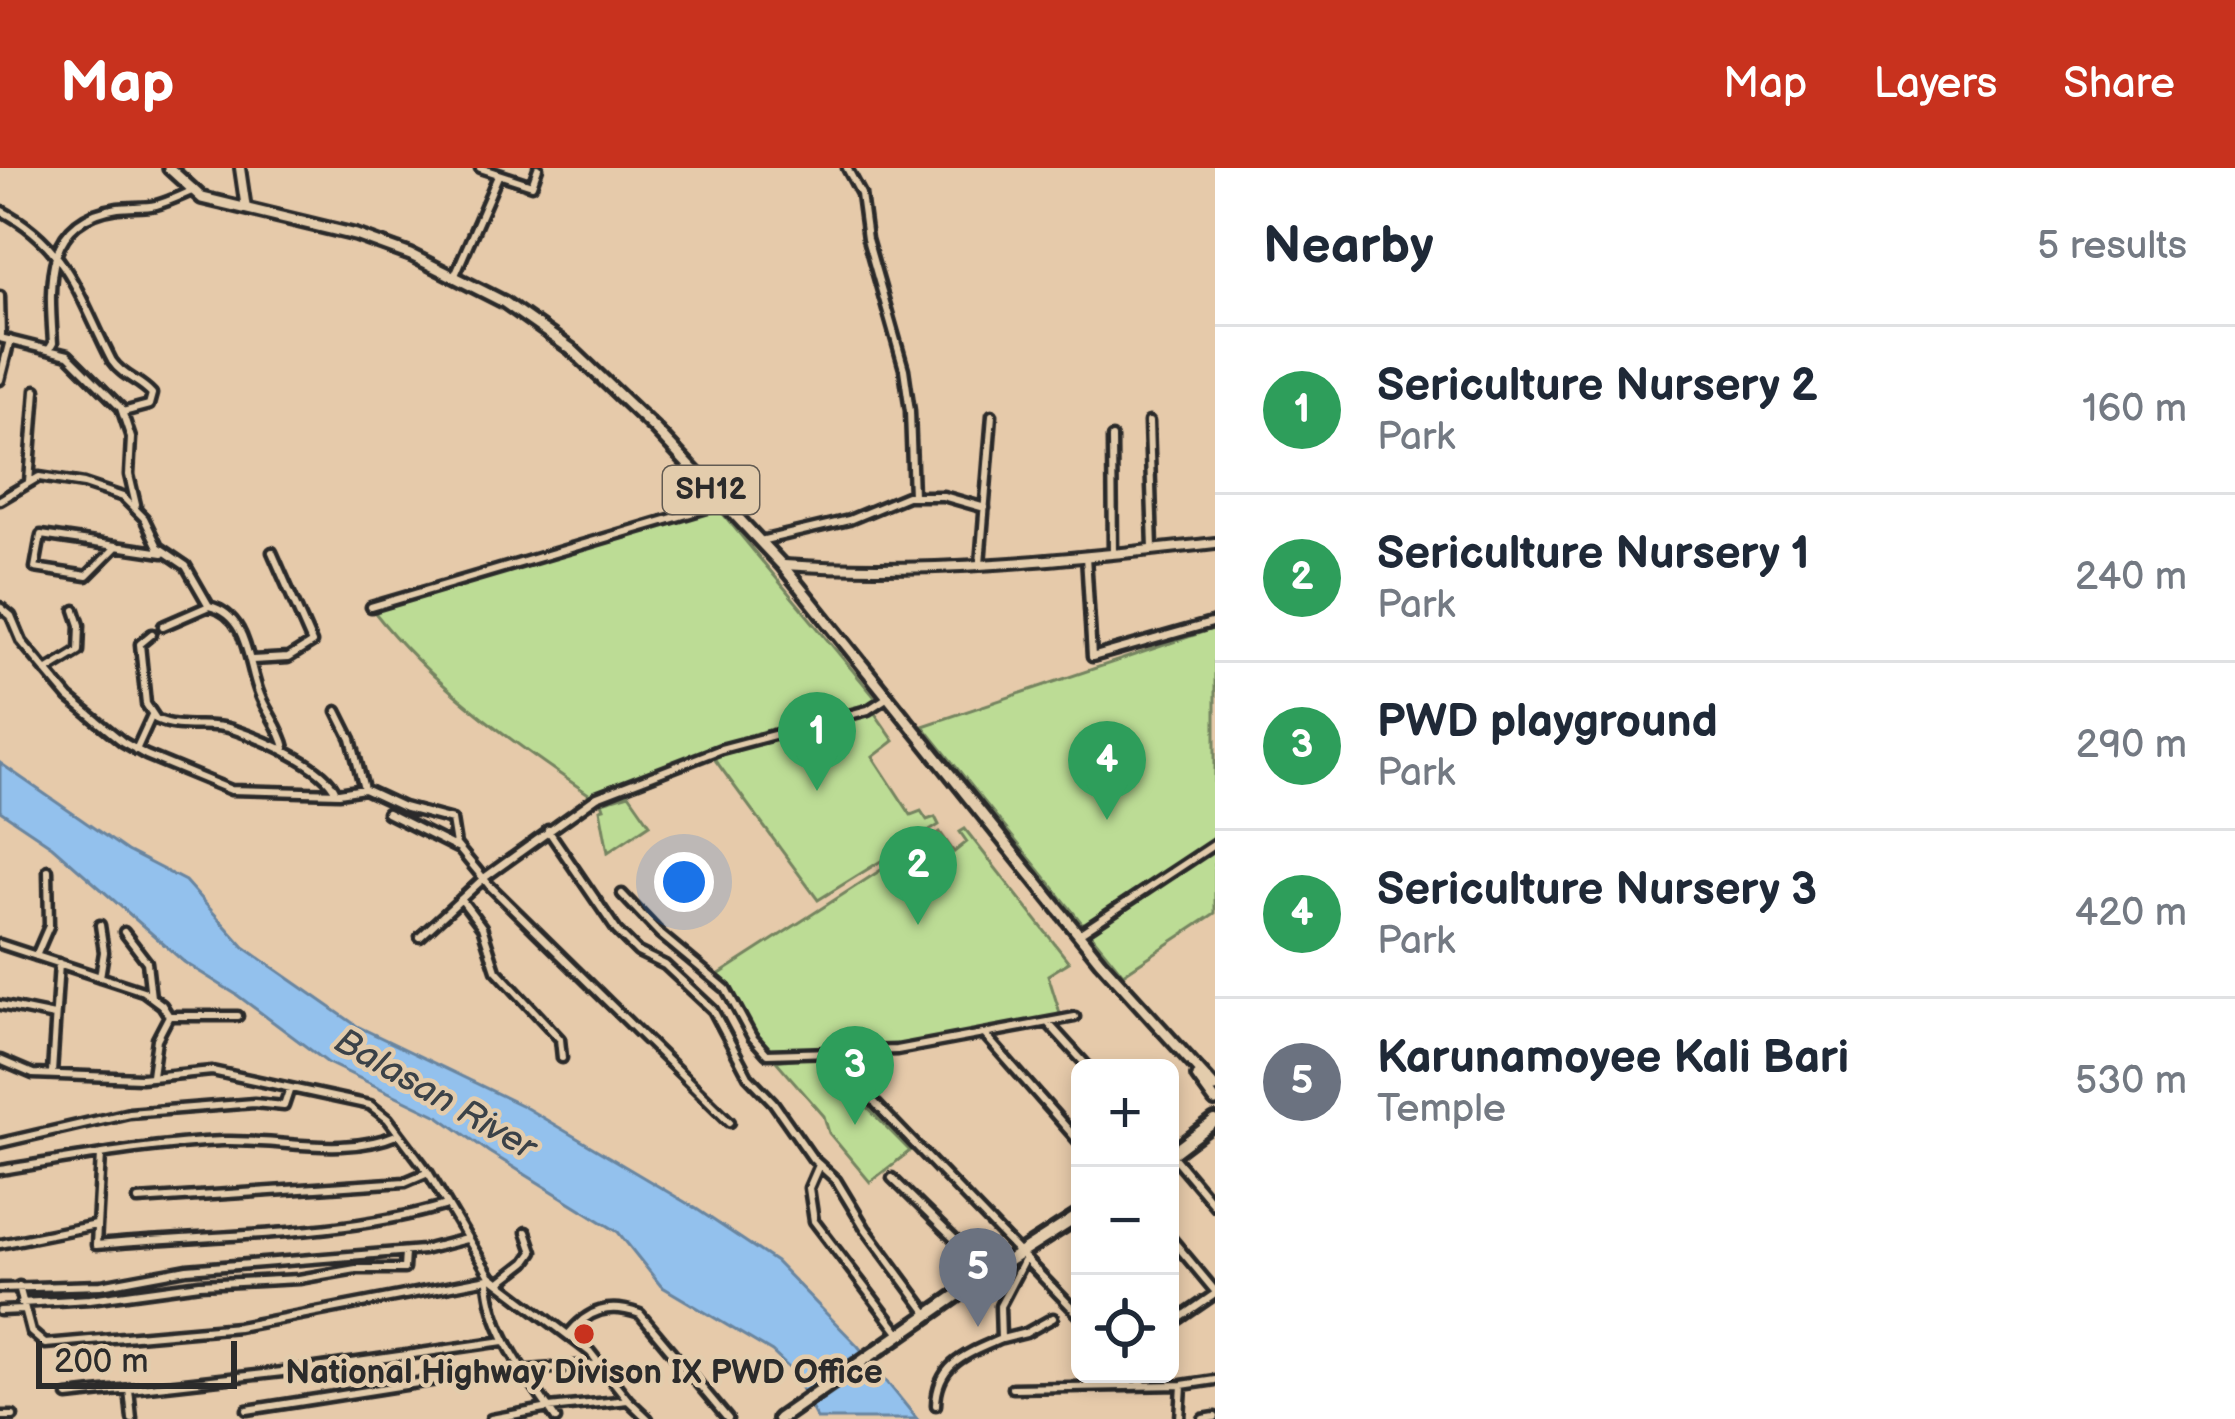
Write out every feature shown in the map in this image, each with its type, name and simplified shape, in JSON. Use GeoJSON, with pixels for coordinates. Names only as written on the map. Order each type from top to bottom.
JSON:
{"type":"FeatureCollection","features":[{"type":"Feature","properties":{"kind":"highway"},"geometry":{"type":"LineString","coordinates":[[1179,1147],[1215,1120]]}},
{"type":"Feature","properties":{"kind":"highway"},"geometry":{"type":"LineString","coordinates":[[779,1419],[1071,1222]]}},
{"type":"Feature","properties":{"kind":"main road","name":"SH12"},"geometry":{"type":"LineString","coordinates":[[169,168],[192,191],[384,244],[455,275],[571,349],[656,428],[782,565],[1123,988],[1215,1088]]}},
{"type":"Feature","properties":{"kind":"main road","name":"SH12"},"geometry":{"type":"LineString","coordinates":[[1172,1041],[1215,1101]]}},
{"type":"Feature","properties":{"kind":"street"},"geometry":{"type":"LineString","coordinates":[[240,168],[246,209]]}},
{"type":"Feature","properties":{"kind":"street"},"geometry":{"type":"LineString","coordinates":[[480,168],[532,185],[538,168]]}},
{"type":"Feature","properties":{"kind":"street"},"geometry":{"type":"LineString","coordinates":[[847,168],[861,194],[867,239],[904,369],[913,496]]}},
{"type":"Feature","properties":{"kind":"street"},"geometry":{"type":"LineString","coordinates":[[455,275],[498,176]]}},
{"type":"Feature","properties":{"kind":"street"},"geometry":{"type":"LineString","coordinates":[[49,350],[53,343],[54,255],[67,231],[96,213],[154,206],[192,191]]}},
{"type":"Feature","properties":{"kind":"street"},"geometry":{"type":"LineString","coordinates":[[0,210],[31,225],[75,279],[122,375],[152,394],[149,405],[123,412]]}},
{"type":"Feature","properties":{"kind":"street"},"geometry":{"type":"LineString","coordinates":[[0,296],[0,338],[68,355],[123,412],[137,508],[155,544],[190,571],[209,606],[220,610],[239,631],[259,693],[285,748]]}},
{"type":"Feature","properties":{"kind":"street"},"geometry":{"type":"LineString","coordinates":[[0,380],[10,340]]}},
{"type":"Feature","properties":{"kind":"street"},"geometry":{"type":"LineString","coordinates":[[29,482],[36,390]]}},
{"type":"Feature","properties":{"kind":"street"},"geometry":{"type":"LineString","coordinates":[[980,565],[992,415]]}},
{"type":"Feature","properties":{"kind":"street"},"geometry":{"type":"LineString","coordinates":[[1150,422],[1154,550]]}},
{"type":"Feature","properties":{"kind":"street"},"geometry":{"type":"LineString","coordinates":[[1112,438],[1113,554]]}},
{"type":"Feature","properties":{"kind":"street"},"geometry":{"type":"LineString","coordinates":[[0,500],[39,477],[84,484],[123,497],[137,508]]}},
{"type":"Feature","properties":{"kind":"street"},"geometry":{"type":"LineString","coordinates":[[760,541],[849,520],[913,496],[944,496],[985,508]]}},
{"type":"Feature","properties":{"kind":"street"},"geometry":{"type":"LineString","coordinates":[[371,607],[724,503]]}},
{"type":"Feature","properties":{"kind":"street"},"geometry":{"type":"LineString","coordinates":[[117,546],[87,576],[34,568],[41,535],[117,546],[168,554]]}},
{"type":"Feature","properties":{"kind":"street"},"geometry":{"type":"LineString","coordinates":[[782,565],[840,569],[980,565],[1215,543]]}},
{"type":"Feature","properties":{"kind":"street"},"geometry":{"type":"LineString","coordinates":[[252,660],[288,658],[312,643],[272,552]]}},
{"type":"Feature","properties":{"kind":"street"},"geometry":{"type":"LineString","coordinates":[[1086,556],[1092,657],[1215,622]]}},
{"type":"Feature","properties":{"kind":"street"},"geometry":{"type":"LineString","coordinates":[[163,626],[209,606]]}},
{"type":"Feature","properties":{"kind":"street"},"geometry":{"type":"LineString","coordinates":[[0,607],[69,698],[136,750],[232,790],[336,793],[364,789],[403,807],[452,820],[454,839],[484,878],[730,1122]]}},
{"type":"Feature","properties":{"kind":"street"},"geometry":{"type":"LineString","coordinates":[[46,671],[79,651],[75,610]]}},
{"type":"Feature","properties":{"kind":"street"},"geometry":{"type":"LineString","coordinates":[[152,634],[140,644],[146,704],[152,715],[165,723],[232,729],[285,748],[327,778],[336,793]]}},
{"type":"Feature","properties":{"kind":"street"},"geometry":{"type":"LineString","coordinates":[[420,937],[484,878],[606,794],[721,749],[868,710],[888,697]]}},
{"type":"Feature","properties":{"kind":"street"},"geometry":{"type":"LineString","coordinates":[[337,711],[351,739],[364,789]]}},
{"type":"Feature","properties":{"kind":"street"},"geometry":{"type":"LineString","coordinates":[[136,750],[152,715]]}},
{"type":"Feature","properties":{"kind":"street"},"geometry":{"type":"LineString","coordinates":[[387,813],[460,849]]}},
{"type":"Feature","properties":{"kind":"street"},"geometry":{"type":"LineString","coordinates":[[548,830],[617,932],[638,952],[665,965],[712,1010],[748,1076],[836,1180],[929,1315]]}},
{"type":"Feature","properties":{"kind":"street"},"geometry":{"type":"LineString","coordinates":[[1079,934],[1215,844]]}},
{"type":"Feature","properties":{"kind":"street"},"geometry":{"type":"LineString","coordinates":[[36,956],[49,926],[48,870]]}},
{"type":"Feature","properties":{"kind":"street"},"geometry":{"type":"LineString","coordinates":[[622,894],[660,934],[726,989],[762,1052],[897,1050],[1075,1017]]}},
{"type":"Feature","properties":{"kind":"street"},"geometry":{"type":"LineString","coordinates":[[460,899],[482,927],[496,970],[560,1039],[562,1058]]}},
{"type":"Feature","properties":{"kind":"street"},"geometry":{"type":"LineString","coordinates":[[100,925],[104,952],[100,977]]}},
{"type":"Feature","properties":{"kind":"street"},"geometry":{"type":"LineString","coordinates":[[124,932],[147,962],[151,997]]}},
{"type":"Feature","properties":{"kind":"street"},"geometry":{"type":"LineString","coordinates":[[0,944],[151,997],[169,1016],[238,1016]]}},
{"type":"Feature","properties":{"kind":"street"},"geometry":{"type":"LineString","coordinates":[[52,1075],[59,963]]}},
{"type":"Feature","properties":{"kind":"street"},"geometry":{"type":"LineString","coordinates":[[0,1005],[54,1016]]}},
{"type":"Feature","properties":{"kind":"street"},"geometry":{"type":"LineString","coordinates":[[152,1076],[157,1039],[169,1016]]}},
{"type":"Feature","properties":{"kind":"street"},"geometry":{"type":"LineString","coordinates":[[1048,1023],[1081,1059]]}},
{"type":"Feature","properties":{"kind":"street"},"geometry":{"type":"LineString","coordinates":[[986,1035],[1071,1133]]}},
{"type":"Feature","properties":{"kind":"street"},"geometry":{"type":"LineString","coordinates":[[828,1053],[1071,1306]]}},
{"type":"Feature","properties":{"kind":"street"},"geometry":{"type":"LineString","coordinates":[[0,1060],[33,1074],[52,1075],[152,1076],[212,1070],[370,1105],[428,1172],[493,1281],[568,1335],[648,1419]]}},
{"type":"Feature","properties":{"kind":"street"},"geometry":{"type":"LineString","coordinates":[[0,1143],[129,1113],[254,1103],[284,1106],[290,1088]]}},
{"type":"Feature","properties":{"kind":"street"},"geometry":{"type":"LineString","coordinates":[[0,1170],[217,1142],[344,1146],[399,1134]]}},
{"type":"Feature","properties":{"kind":"street"},"geometry":{"type":"LineString","coordinates":[[101,1155],[96,1244],[305,1229],[408,1216],[447,1205]]}},
{"type":"Feature","properties":{"kind":"street"},"geometry":{"type":"LineString","coordinates":[[1179,1164],[1215,1206]]}},
{"type":"Feature","properties":{"kind":"street"},"geometry":{"type":"LineString","coordinates":[[819,1165],[809,1188],[814,1221],[897,1338]]}},
{"type":"Feature","properties":{"kind":"street"},"geometry":{"type":"LineString","coordinates":[[139,1200],[405,1182],[428,1172]]}},
{"type":"Feature","properties":{"kind":"street"},"geometry":{"type":"LineString","coordinates":[[892,1178],[989,1273]]}},
{"type":"Feature","properties":{"kind":"street"},"geometry":{"type":"LineString","coordinates":[[0,1244],[97,1225]]}},
{"type":"Feature","properties":{"kind":"street"},"geometry":{"type":"LineString","coordinates":[[19,1286],[31,1332],[45,1344],[238,1327],[493,1281],[526,1262],[533,1252],[526,1232]]}},
{"type":"Feature","properties":{"kind":"street"},"geometry":{"type":"LineString","coordinates":[[0,1288],[101,1286],[187,1269],[405,1252],[467,1238]]}},
{"type":"Feature","properties":{"kind":"street"},"geometry":{"type":"LineString","coordinates":[[1179,1249],[1215,1293],[1179,1319]]}},
{"type":"Feature","properties":{"kind":"street"},"geometry":{"type":"LineString","coordinates":[[0,1311],[200,1284],[404,1269],[405,1252]]}},
{"type":"Feature","properties":{"kind":"street"},"geometry":{"type":"LineString","coordinates":[[1001,1339],[1000,1306],[1024,1256]]}},
{"type":"Feature","properties":{"kind":"street"},"geometry":{"type":"LineString","coordinates":[[493,1281],[494,1316],[505,1341],[556,1419]]}},
{"type":"Feature","properties":{"kind":"street"},"geometry":{"type":"LineString","coordinates":[[568,1335],[580,1320],[604,1307],[640,1314],[728,1419]]}},
{"type":"Feature","properties":{"kind":"street"},"geometry":{"type":"LineString","coordinates":[[936,1405],[941,1375],[954,1360],[1053,1318]]}},
{"type":"Feature","properties":{"kind":"street"},"geometry":{"type":"LineString","coordinates":[[68,1396],[505,1341]]}},
{"type":"Feature","properties":{"kind":"street"},"geometry":{"type":"LineString","coordinates":[[248,1410],[524,1368],[599,1364]]}},
{"type":"Feature","properties":{"kind":"street"},"geometry":{"type":"LineString","coordinates":[[1012,1388],[1182,1385],[1215,1380]]}},
{"type":"Feature","properties":{"kind":"street"},"geometry":{"type":"LineString","coordinates":[[1180,1419],[1182,1385]]}},
{"type":"Feature","properties":{"kind":"street"},"geometry":{"type":"LineString","coordinates":[[129,1389],[132,1419]]}},
{"type":"Feature","properties":{"kind":"street"},"geometry":{"type":"LineString","coordinates":[[490,1419],[628,1400]]}},
{"type":"Feature","properties":{"kind":"street"},"geometry":{"type":"LineString","coordinates":[[0,1416],[14,1416]]}},
{"type":"Feature","properties":{"kind":"street"},"geometry":{"type":"LineString","coordinates":[[1203,1419],[1215,1417]]}},
{"type":"Feature","properties":{"kind":"green space"},"geometry":{"type":"Polygon","coordinates":[[[719,509],[878,701],[731,741],[590,795],[446,687],[372,609],[719,509]]]}},
{"type":"Feature","properties":{"kind":"green space"},"geometry":{"type":"Polygon","coordinates":[[[1215,628],[1215,913],[1123,974],[923,726],[1215,628]]]}},
{"type":"Feature","properties":{"kind":"green space"},"geometry":{"type":"Polygon","coordinates":[[[874,712],[894,741],[873,757],[911,815],[921,811],[927,820],[935,817],[939,825],[818,900],[713,757],[874,712]]]}},
{"type":"Feature","properties":{"kind":"green space"},"geometry":{"type":"Polygon","coordinates":[[[629,794],[650,824],[608,852],[602,802],[629,794]]]}},
{"type":"Feature","properties":{"kind":"green space"},"geometry":{"type":"Polygon","coordinates":[[[965,829],[1069,962],[1048,975],[1060,1013],[1048,1020],[899,1048],[768,1052],[758,1044],[715,977],[940,832],[954,852],[967,842],[960,832],[965,829]]]}},
{"type":"Feature","properties":{"kind":"green space"},"geometry":{"type":"Polygon","coordinates":[[[816,1056],[910,1151],[870,1182],[829,1133],[824,1116],[776,1061],[816,1056]]]}},
{"type":"Feature","properties":{"kind":"water","name":"Balasan River"},"geometry":{"type":"Polygon","coordinates":[[[0,763],[127,851],[185,881],[244,947],[357,1026],[523,1106],[776,1262],[858,1346],[917,1419],[817,1419],[792,1371],[772,1352],[661,1286],[618,1232],[440,1117],[328,1063],[184,962],[52,846],[0,811],[0,763]]]}},
{"type":"Feature","properties":{"kind":"place","name":"Sericulture Nursery 2"},"geometry":{"type":"Point","coordinates":[817,791]}},
{"type":"Feature","properties":{"kind":"place","name":"Sericulture Nursery 3"},"geometry":{"type":"Point","coordinates":[1107,820]}},
{"type":"Feature","properties":{"kind":"place","name":"Sericulture Nursery 1"},"geometry":{"type":"Point","coordinates":[918,925]}},
{"type":"Feature","properties":{"kind":"place","name":"PWD playground"},"geometry":{"type":"Point","coordinates":[855,1125]}},
{"type":"Feature","properties":{"kind":"place","name":"Karunamoyee Kali Bari"},"geometry":{"type":"Point","coordinates":[978,1327]}},
{"type":"Feature","properties":{"kind":"place","name":"National Highway Divison IX PWD Office"},"geometry":{"type":"Point","coordinates":[584,1334]}}]}
